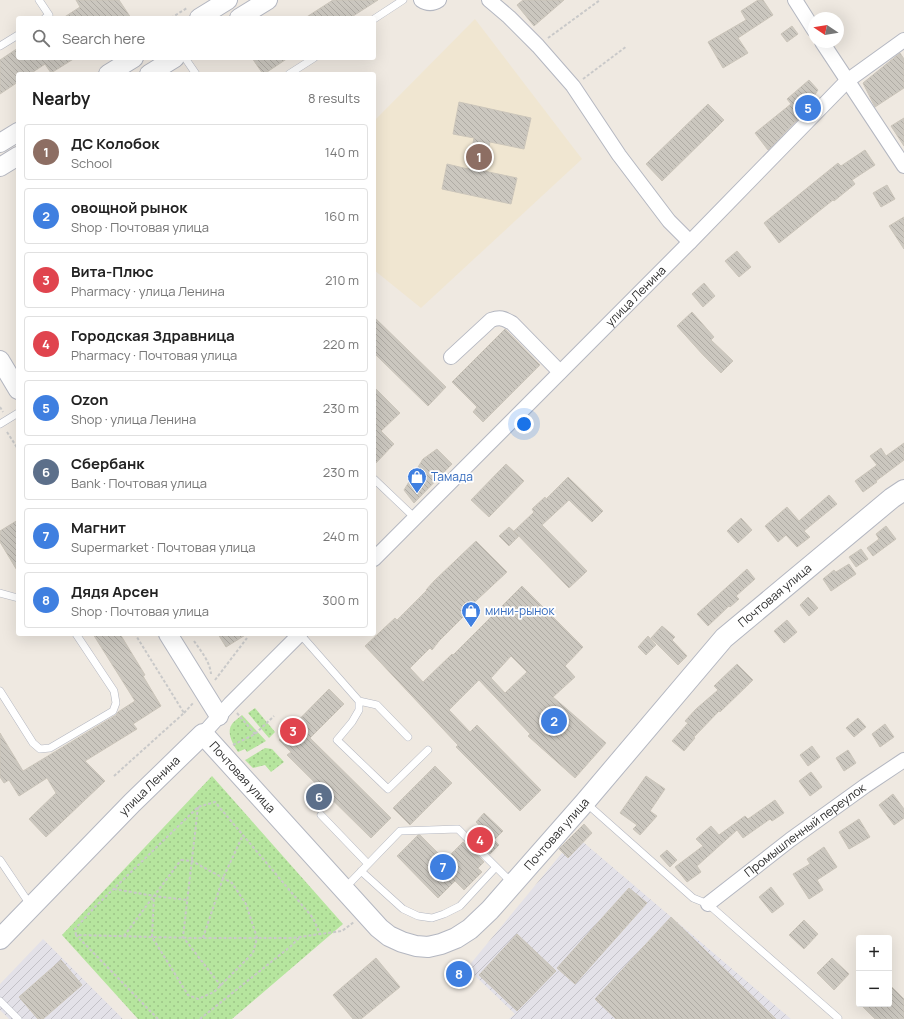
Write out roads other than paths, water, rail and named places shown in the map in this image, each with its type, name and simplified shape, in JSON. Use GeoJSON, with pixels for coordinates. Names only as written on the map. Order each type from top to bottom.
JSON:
{"type":"FeatureCollection","features":[{"type":"Feature","properties":{"kind":"main road","name":"Почтовая улица"},"geometry":{"type":"LineString","coordinates":[[203,734],[379,928],[389,936],[416,946],[428,947],[441,944],[456,938],[470,929],[490,910],[586,802],[724,638],[892,498],[904,490]]}},
{"type":"Feature","properties":{"kind":"main road","name":"улица Ленина"},"geometry":{"type":"LineString","coordinates":[[0,939],[132,803],[203,734]]}},
{"type":"Feature","properties":{"kind":"street"},"geometry":{"type":"LineString","coordinates":[[193,13],[228,0]]}},
{"type":"Feature","properties":{"kind":"street"},"geometry":{"type":"LineString","coordinates":[[242,16],[268,0]]}},
{"type":"Feature","properties":{"kind":"street"},"geometry":{"type":"LineString","coordinates":[[421,0],[429,3],[440,0]]}},
{"type":"Feature","properties":{"kind":"street"},"geometry":{"type":"LineString","coordinates":[[489,0],[509,17],[538,46],[573,86],[619,155],[670,221],[690,242]]}},
{"type":"Feature","properties":{"kind":"street"},"geometry":{"type":"LineString","coordinates":[[795,0],[808,21]]}},
{"type":"Feature","properties":{"kind":"street","name":"улица Ленина"},"geometry":{"type":"LineString","coordinates":[[376,557],[690,242],[847,81],[904,40]]}},
{"type":"Feature","properties":{"kind":"street"},"geometry":{"type":"LineString","coordinates":[[826,48],[904,166]]}},
{"type":"Feature","properties":{"kind":"street"},"geometry":{"type":"LineString","coordinates":[[111,72],[131,60]]}},
{"type":"Feature","properties":{"kind":"street"},"geometry":{"type":"LineString","coordinates":[[152,72],[172,60]]}},
{"type":"Feature","properties":{"kind":"street"},"geometry":{"type":"LineString","coordinates":[[0,143],[16,133]]}},
{"type":"Feature","properties":{"kind":"street"},"geometry":{"type":"LineString","coordinates":[[0,167],[16,157]]}},
{"type":"Feature","properties":{"kind":"street"},"geometry":{"type":"LineString","coordinates":[[451,357],[490,320],[498,317],[512,323],[560,372]]}},
{"type":"Feature","properties":{"kind":"street"},"geometry":{"type":"LineString","coordinates":[[0,360],[16,387]]}},
{"type":"Feature","properties":{"kind":"street"},"geometry":{"type":"LineString","coordinates":[[169,636],[203,691],[225,710]]}},
{"type":"Feature","properties":{"kind":"street","name":"улица Ленина"},"geometry":{"type":"LineString","coordinates":[[203,734],[298,636]]}},
{"type":"Feature","properties":{"kind":"street","name":"Промышленный переулок"},"geometry":{"type":"LineString","coordinates":[[708,904],[790,840],[904,760]]}},
{"type":"Feature","properties":{"kind":"lane"},"geometry":{"type":"LineString","coordinates":[[39,0],[49,15],[48,16]]}},
{"type":"Feature","properties":{"kind":"lane"},"geometry":{"type":"LineString","coordinates":[[376,18],[403,0]]}},
{"type":"Feature","properties":{"kind":"lane"},"geometry":{"type":"LineString","coordinates":[[0,46],[16,36]]}},
{"type":"Feature","properties":{"kind":"lane"},"geometry":{"type":"LineString","coordinates":[[186,60],[195,72]]}},
{"type":"Feature","properties":{"kind":"lane"},"geometry":{"type":"LineString","coordinates":[[292,72],[311,60]]}},
{"type":"Feature","properties":{"kind":"lane"},"geometry":{"type":"LineString","coordinates":[[1,424],[16,414]]}},
{"type":"Feature","properties":{"kind":"lane"},"geometry":{"type":"LineString","coordinates":[[376,481],[415,518]]}},
{"type":"Feature","properties":{"kind":"lane"},"geometry":{"type":"LineString","coordinates":[[0,593],[16,597]]}},
{"type":"Feature","properties":{"kind":"lane"},"geometry":{"type":"LineString","coordinates":[[0,691],[32,743],[40,749],[50,748],[113,711],[116,703],[114,691],[77,636]]}},
{"type":"Feature","properties":{"kind":"lane"},"geometry":{"type":"LineString","coordinates":[[302,636],[359,701],[377,705],[408,737]]}},
{"type":"Feature","properties":{"kind":"lane"},"geometry":{"type":"LineString","coordinates":[[359,701],[359,710],[352,722],[337,740],[388,790],[428,750]]}},
{"type":"Feature","properties":{"kind":"lane"},"geometry":{"type":"LineString","coordinates":[[586,802],[692,898],[708,904],[838,1018]]}},
{"type":"Feature","properties":{"kind":"lane"},"geometry":{"type":"LineString","coordinates":[[321,815],[368,864]]}},
{"type":"Feature","properties":{"kind":"lane"},"geometry":{"type":"LineString","coordinates":[[343,889],[400,831],[458,829],[513,884]]}},
{"type":"Feature","properties":{"kind":"lane"},"geometry":{"type":"LineString","coordinates":[[0,860],[31,907]]}},
{"type":"Feature","properties":{"kind":"lane"},"geometry":{"type":"LineString","coordinates":[[361,871],[403,909],[418,916],[432,918],[460,906],[496,867]]}},
{"type":"Feature","properties":{"kind":"lane"},"geometry":{"type":"LineString","coordinates":[[0,1001],[18,1019]]}},
{"type":"Feature","properties":{"kind":"place","name":"Ozon"},"geometry":{"type":"Point","coordinates":[808,108]}},
{"type":"Feature","properties":{"kind":"place","name":"ДС Колобок"},"geometry":{"type":"Point","coordinates":[479,157]}},
{"type":"Feature","properties":{"kind":"place","name":"Тамада"},"geometry":{"type":"Point","coordinates":[417,494]}},
{"type":"Feature","properties":{"kind":"place","name":"мини-рынок"},"geometry":{"type":"Point","coordinates":[471,628]}},
{"type":"Feature","properties":{"kind":"place","name":"овощной рынок"},"geometry":{"type":"Point","coordinates":[554,721]}},
{"type":"Feature","properties":{"kind":"place","name":"Вита-Плюс"},"geometry":{"type":"Point","coordinates":[293,731]}},
{"type":"Feature","properties":{"kind":"place","name":"Сбербанк"},"geometry":{"type":"Point","coordinates":[319,797]}},
{"type":"Feature","properties":{"kind":"place","name":"Городская Здравница"},"geometry":{"type":"Point","coordinates":[480,840]}},
{"type":"Feature","properties":{"kind":"place","name":"Магнит"},"geometry":{"type":"Point","coordinates":[443,867]}},
{"type":"Feature","properties":{"kind":"place","name":"Дядя Арсен"},"geometry":{"type":"Point","coordinates":[459,974]}}]}
